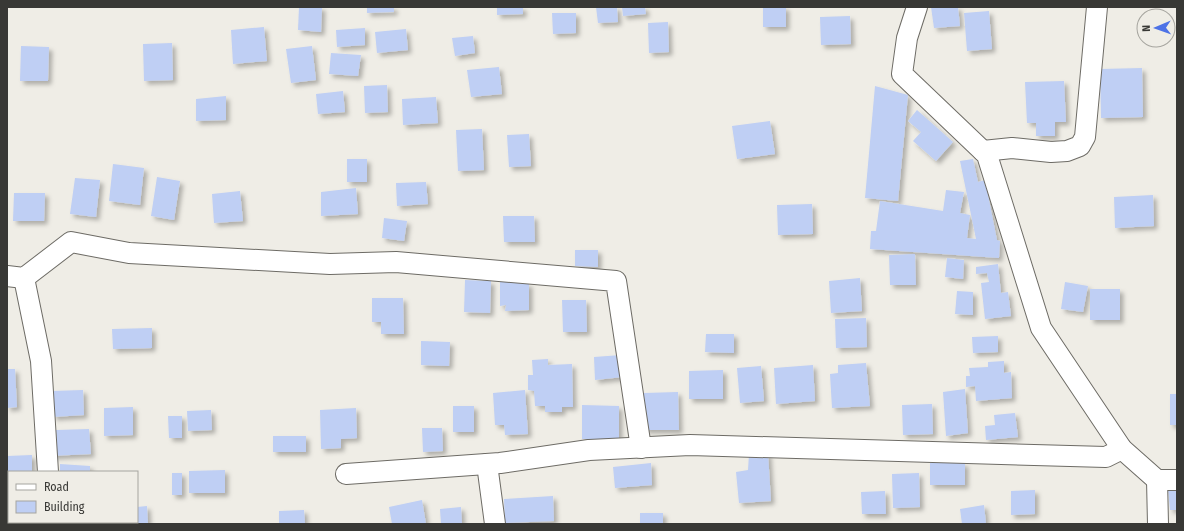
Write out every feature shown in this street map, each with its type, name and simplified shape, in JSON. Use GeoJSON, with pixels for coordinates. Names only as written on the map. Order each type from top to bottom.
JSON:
{"type":"FeatureCollection","features":[{"type":"Feature","properties":{"kind":"street"},"geometry":{"type":"LineString","coordinates":[[917,7],[907,38],[902,74],[988,155],[1041,328],[1122,449],[1157,480],[1177,480]]}},
{"type":"Feature","properties":{"kind":"street"},"geometry":{"type":"LineString","coordinates":[[983,151],[1012,148],[1051,152],[1067,151],[1080,146],[1085,137],[1097,7]]}},
{"type":"Feature","properties":{"kind":"street"},"geometry":{"type":"LineString","coordinates":[[48,471],[41,361],[16,277],[71,242],[129,253],[330,264],[396,262],[616,281],[641,448]]}},
{"type":"Feature","properties":{"kind":"street"},"geometry":{"type":"LineString","coordinates":[[346,474],[487,464],[589,450],[690,445],[1106,457],[1122,449]]}},
{"type":"Feature","properties":{"kind":"street"},"geometry":{"type":"LineString","coordinates":[[487,464],[495,524]]}},
{"type":"Feature","properties":{"kind":"street"},"geometry":{"type":"LineString","coordinates":[[1157,480],[1158,524]]}},
{"type":"Feature","properties":{"kind":"building"},"geometry":{"type":"Polygon","coordinates":[[[299,7],[322,7],[321,32],[298,30],[299,7]]]}},
{"type":"Feature","properties":{"kind":"building"},"geometry":{"type":"Polygon","coordinates":[[[367,7],[394,7],[394,12],[367,13],[367,7]]]}},
{"type":"Feature","properties":{"kind":"building"},"geometry":{"type":"Polygon","coordinates":[[[497,7],[523,7],[523,14],[497,15],[497,7]]]}},
{"type":"Feature","properties":{"kind":"building"},"geometry":{"type":"Polygon","coordinates":[[[596,7],[617,7],[618,22],[598,23],[596,7]]]}},
{"type":"Feature","properties":{"kind":"building"},"geometry":{"type":"Polygon","coordinates":[[[622,7],[645,7],[646,14],[623,16],[622,7]]]}},
{"type":"Feature","properties":{"kind":"building"},"geometry":{"type":"Polygon","coordinates":[[[763,7],[786,7],[786,27],[763,27],[763,7]]]}},
{"type":"Feature","properties":{"kind":"building"},"geometry":{"type":"Polygon","coordinates":[[[931,7],[958,7],[960,26],[934,28],[931,7]]]}},
{"type":"Feature","properties":{"kind":"building"},"geometry":{"type":"Polygon","coordinates":[[[989,11],[992,49],[967,51],[964,13],[989,11]]]}},
{"type":"Feature","properties":{"kind":"building"},"geometry":{"type":"Polygon","coordinates":[[[552,13],[576,13],[576,33],[553,34],[552,13]]]}},
{"type":"Feature","properties":{"kind":"building"},"geometry":{"type":"Polygon","coordinates":[[[850,16],[851,44],[821,45],[820,17],[850,16]]]}},
{"type":"Feature","properties":{"kind":"building"},"geometry":{"type":"Polygon","coordinates":[[[668,22],[669,52],[649,53],[648,23],[668,22]]]}},
{"type":"Feature","properties":{"kind":"building"},"geometry":{"type":"Polygon","coordinates":[[[264,27],[267,61],[233,64],[231,30],[264,27]]]}},
{"type":"Feature","properties":{"kind":"building"},"geometry":{"type":"Polygon","coordinates":[[[365,28],[365,45],[337,47],[336,30],[365,28]]]}},
{"type":"Feature","properties":{"kind":"building"},"geometry":{"type":"Polygon","coordinates":[[[406,29],[408,50],[377,53],[375,32],[406,29]]]}},
{"type":"Feature","properties":{"kind":"building"},"geometry":{"type":"Polygon","coordinates":[[[473,36],[475,53],[455,56],[452,38],[473,36]]]}},
{"type":"Feature","properties":{"kind":"building"},"geometry":{"type":"Polygon","coordinates":[[[172,43],[173,80],[144,81],[143,44],[172,43]]]}},
{"type":"Feature","properties":{"kind":"building"},"geometry":{"type":"Polygon","coordinates":[[[21,46],[49,47],[48,81],[20,81],[21,46]]]}},
{"type":"Feature","properties":{"kind":"building"},"geometry":{"type":"Polygon","coordinates":[[[312,46],[316,80],[291,83],[286,49],[312,46]]]}},
{"type":"Feature","properties":{"kind":"building"},"geometry":{"type":"Polygon","coordinates":[[[331,53],[361,55],[358,76],[329,74],[331,53]]]}},
{"type":"Feature","properties":{"kind":"building"},"geometry":{"type":"Polygon","coordinates":[[[499,67],[502,94],[471,97],[467,70],[499,67]]]}},
{"type":"Feature","properties":{"kind":"building"},"geometry":{"type":"Polygon","coordinates":[[[1142,68],[1143,117],[1101,118],[1100,69],[1142,68]]]}},
{"type":"Feature","properties":{"kind":"building"},"geometry":{"type":"Polygon","coordinates":[[[1064,81],[1066,122],[1055,122],[1055,136],[1036,136],[1036,123],[1027,123],[1025,82],[1064,81]]]}},
{"type":"Feature","properties":{"kind":"building"},"geometry":{"type":"Polygon","coordinates":[[[387,85],[388,112],[365,113],[364,86],[387,85]]]}},
{"type":"Feature","properties":{"kind":"building"},"geometry":{"type":"Polygon","coordinates":[[[875,86],[908,95],[898,201],[865,198],[875,86]]]}},
{"type":"Feature","properties":{"kind":"building"},"geometry":{"type":"Polygon","coordinates":[[[343,91],[345,112],[318,114],[316,94],[343,91]]]}},
{"type":"Feature","properties":{"kind":"building"},"geometry":{"type":"Polygon","coordinates":[[[226,96],[226,120],[196,121],[196,99],[226,96]]]}},
{"type":"Feature","properties":{"kind":"building"},"geometry":{"type":"Polygon","coordinates":[[[436,97],[438,123],[403,125],[402,99],[436,97]]]}},
{"type":"Feature","properties":{"kind":"building"},"geometry":{"type":"Polygon","coordinates":[[[917,110],[953,142],[936,161],[913,141],[921,132],[908,121],[917,110]]]}},
{"type":"Feature","properties":{"kind":"building"},"geometry":{"type":"Polygon","coordinates":[[[770,121],[775,154],[737,159],[732,126],[770,121]]]}},
{"type":"Feature","properties":{"kind":"building"},"geometry":{"type":"Polygon","coordinates":[[[482,129],[484,170],[458,171],[456,130],[482,129]]]}},
{"type":"Feature","properties":{"kind":"building"},"geometry":{"type":"Polygon","coordinates":[[[529,134],[531,166],[509,167],[507,135],[529,134]]]}},
{"type":"Feature","properties":{"kind":"building"},"geometry":{"type":"Polygon","coordinates":[[[347,159],[367,159],[367,182],[347,182],[347,159]]]}},
{"type":"Feature","properties":{"kind":"building"},"geometry":{"type":"Polygon","coordinates":[[[973,159],[978,182],[985,180],[997,240],[1000,241],[999,258],[870,249],[871,231],[876,231],[880,201],[943,211],[946,190],[964,192],[960,213],[970,215],[967,238],[976,239],[960,161],[973,159]]]}},
{"type":"Feature","properties":{"kind":"building"},"geometry":{"type":"Polygon","coordinates":[[[113,164],[144,168],[140,205],[109,201],[113,164]]]}},
{"type":"Feature","properties":{"kind":"building"},"geometry":{"type":"Polygon","coordinates":[[[157,177],[180,181],[174,220],[151,216],[157,177]]]}},
{"type":"Feature","properties":{"kind":"building"},"geometry":{"type":"Polygon","coordinates":[[[75,178],[100,180],[96,217],[70,214],[75,178]]]}},
{"type":"Feature","properties":{"kind":"building"},"geometry":{"type":"Polygon","coordinates":[[[426,182],[428,204],[397,206],[396,183],[426,182]]]}},
{"type":"Feature","properties":{"kind":"building"},"geometry":{"type":"Polygon","coordinates":[[[356,188],[358,214],[321,216],[321,192],[356,188]]]}},
{"type":"Feature","properties":{"kind":"building"},"geometry":{"type":"Polygon","coordinates":[[[240,191],[243,221],[214,223],[212,194],[240,191]]]}},
{"type":"Feature","properties":{"kind":"building"},"geometry":{"type":"Polygon","coordinates":[[[14,193],[45,193],[44,221],[13,221],[14,193]]]}},
{"type":"Feature","properties":{"kind":"building"},"geometry":{"type":"Polygon","coordinates":[[[1153,195],[1154,226],[1115,228],[1114,197],[1153,195]]]}},
{"type":"Feature","properties":{"kind":"building"},"geometry":{"type":"Polygon","coordinates":[[[812,204],[813,234],[778,235],[777,205],[812,204]]]}},
{"type":"Feature","properties":{"kind":"building"},"geometry":{"type":"Polygon","coordinates":[[[503,216],[534,216],[535,242],[504,242],[503,216]]]}},
{"type":"Feature","properties":{"kind":"building"},"geometry":{"type":"Polygon","coordinates":[[[384,218],[407,221],[404,241],[382,238],[384,218]]]}},
{"type":"Feature","properties":{"kind":"building"},"geometry":{"type":"Polygon","coordinates":[[[575,250],[598,250],[598,267],[575,266],[575,250]]]}},
{"type":"Feature","properties":{"kind":"building"},"geometry":{"type":"Polygon","coordinates":[[[915,254],[916,285],[890,285],[889,255],[915,254]]]}},
{"type":"Feature","properties":{"kind":"building"},"geometry":{"type":"Polygon","coordinates":[[[947,258],[964,260],[963,279],[945,277],[947,258]]]}},
{"type":"Feature","properties":{"kind":"building"},"geometry":{"type":"Polygon","coordinates":[[[998,264],[1001,293],[1008,292],[1011,316],[985,319],[981,283],[989,282],[987,273],[976,274],[976,267],[998,264]]]}},
{"type":"Feature","properties":{"kind":"building"},"geometry":{"type":"Polygon","coordinates":[[[860,278],[862,311],[831,313],[829,281],[860,278]]]}},
{"type":"Feature","properties":{"kind":"building"},"geometry":{"type":"Polygon","coordinates":[[[465,280],[491,281],[490,313],[464,312],[465,280]]]}},
{"type":"Feature","properties":{"kind":"building"},"geometry":{"type":"Polygon","coordinates":[[[500,281],[519,281],[520,284],[529,283],[529,310],[505,311],[506,305],[500,306],[500,281]]]}},
{"type":"Feature","properties":{"kind":"building"},"geometry":{"type":"Polygon","coordinates":[[[1065,282],[1088,286],[1083,312],[1061,309],[1065,282]]]}},
{"type":"Feature","properties":{"kind":"building"},"geometry":{"type":"Polygon","coordinates":[[[1090,289],[1120,289],[1120,320],[1090,320],[1090,289]]]}},
{"type":"Feature","properties":{"kind":"building"},"geometry":{"type":"Polygon","coordinates":[[[957,291],[973,292],[973,315],[955,314],[957,291]]]}},
{"type":"Feature","properties":{"kind":"building"},"geometry":{"type":"Polygon","coordinates":[[[372,298],[403,298],[404,334],[381,334],[381,322],[372,322],[372,298]]]}},
{"type":"Feature","properties":{"kind":"building"},"geometry":{"type":"Polygon","coordinates":[[[562,300],[586,300],[587,332],[563,332],[562,300]]]}},
{"type":"Feature","properties":{"kind":"building"},"geometry":{"type":"Polygon","coordinates":[[[866,318],[867,347],[836,348],[835,319],[866,318]]]}},
{"type":"Feature","properties":{"kind":"building"},"geometry":{"type":"Polygon","coordinates":[[[152,328],[152,348],[113,349],[112,329],[152,328]]]}},
{"type":"Feature","properties":{"kind":"building"},"geometry":{"type":"Polygon","coordinates":[[[706,334],[734,334],[734,353],[705,352],[706,334]]]}},
{"type":"Feature","properties":{"kind":"building"},"geometry":{"type":"Polygon","coordinates":[[[998,336],[998,352],[973,353],[972,337],[998,336]]]}},
{"type":"Feature","properties":{"kind":"building"},"geometry":{"type":"Polygon","coordinates":[[[421,341],[450,342],[449,366],[421,365],[421,341]]]}},
{"type":"Feature","properties":{"kind":"building"},"geometry":{"type":"Polygon","coordinates":[[[621,355],[623,377],[595,380],[594,357],[621,355]]]}},
{"type":"Feature","properties":{"kind":"building"},"geometry":{"type":"Polygon","coordinates":[[[548,359],[548,365],[572,364],[573,407],[562,407],[562,412],[545,412],[545,406],[535,406],[534,391],[528,390],[528,375],[533,375],[532,360],[548,359]]]}},
{"type":"Feature","properties":{"kind":"building"},"geometry":{"type":"Polygon","coordinates":[[[1004,361],[1004,373],[1011,372],[1012,398],[976,401],[975,386],[966,387],[966,376],[970,376],[969,368],[988,367],[988,362],[1004,361]]]}},
{"type":"Feature","properties":{"kind":"building"},"geometry":{"type":"Polygon","coordinates":[[[866,363],[870,406],[832,408],[830,374],[838,373],[838,365],[866,363]]]}},
{"type":"Feature","properties":{"kind":"building"},"geometry":{"type":"Polygon","coordinates":[[[813,365],[815,401],[776,404],[774,368],[813,365]]]}},
{"type":"Feature","properties":{"kind":"building"},"geometry":{"type":"Polygon","coordinates":[[[761,366],[764,401],[740,403],[737,368],[761,366]]]}},
{"type":"Feature","properties":{"kind":"building"},"geometry":{"type":"Polygon","coordinates":[[[7,369],[15,369],[17,407],[7,408],[7,369]]]}},
{"type":"Feature","properties":{"kind":"building"},"geometry":{"type":"Polygon","coordinates":[[[723,370],[723,399],[689,399],[689,371],[723,370]]]}},
{"type":"Feature","properties":{"kind":"building"},"geometry":{"type":"Polygon","coordinates":[[[965,389],[968,433],[946,436],[943,392],[965,389]]]}},
{"type":"Feature","properties":{"kind":"building"},"geometry":{"type":"Polygon","coordinates":[[[83,390],[84,415],[53,417],[52,391],[83,390]]]}},
{"type":"Feature","properties":{"kind":"building"},"geometry":{"type":"Polygon","coordinates":[[[525,390],[528,434],[505,435],[504,425],[495,425],[493,393],[525,390]]]}},
{"type":"Feature","properties":{"kind":"building"},"geometry":{"type":"Polygon","coordinates":[[[678,392],[679,430],[644,430],[644,393],[678,392]]]}},
{"type":"Feature","properties":{"kind":"building"},"geometry":{"type":"Polygon","coordinates":[[[1170,394],[1177,394],[1177,425],[1170,425],[1170,394]]]}},
{"type":"Feature","properties":{"kind":"building"},"geometry":{"type":"Polygon","coordinates":[[[932,404],[933,434],[903,435],[902,405],[932,404]]]}},
{"type":"Feature","properties":{"kind":"building"},"geometry":{"type":"Polygon","coordinates":[[[582,405],[619,406],[619,439],[582,439],[582,405]]]}},
{"type":"Feature","properties":{"kind":"building"},"geometry":{"type":"Polygon","coordinates":[[[453,406],[474,406],[474,432],[453,432],[453,406]]]}},
{"type":"Feature","properties":{"kind":"building"},"geometry":{"type":"Polygon","coordinates":[[[133,407],[133,435],[104,436],[104,408],[133,407]]]}},
{"type":"Feature","properties":{"kind":"building"},"geometry":{"type":"Polygon","coordinates":[[[356,408],[357,438],[341,439],[341,448],[321,449],[320,410],[356,408]]]}},
{"type":"Feature","properties":{"kind":"building"},"geometry":{"type":"Polygon","coordinates":[[[211,410],[212,430],[188,431],[187,411],[211,410]]]}},
{"type":"Feature","properties":{"kind":"building"},"geometry":{"type":"Polygon","coordinates":[[[1015,413],[1018,437],[986,440],[985,426],[995,425],[994,415],[1015,413]]]}},
{"type":"Feature","properties":{"kind":"building"},"geometry":{"type":"Polygon","coordinates":[[[168,416],[182,416],[182,438],[169,438],[168,416]]]}},
{"type":"Feature","properties":{"kind":"building"},"geometry":{"type":"Polygon","coordinates":[[[422,428],[442,428],[443,451],[423,452],[422,428]]]}},
{"type":"Feature","properties":{"kind":"building"},"geometry":{"type":"Polygon","coordinates":[[[89,429],[91,454],[50,456],[50,444],[57,444],[56,430],[89,429]]]}},
{"type":"Feature","properties":{"kind":"building"},"geometry":{"type":"Polygon","coordinates":[[[273,436],[306,436],[306,452],[273,452],[273,436]]]}},
{"type":"Feature","properties":{"kind":"building"},"geometry":{"type":"Polygon","coordinates":[[[768,453],[771,501],[739,503],[736,472],[748,470],[749,454],[768,453]]]}},
{"type":"Feature","properties":{"kind":"building"},"geometry":{"type":"Polygon","coordinates":[[[32,455],[32,471],[8,471],[7,494],[7,456],[32,455]]]}},
{"type":"Feature","properties":{"kind":"building"},"geometry":{"type":"Polygon","coordinates":[[[651,463],[652,485],[615,488],[613,467],[651,463]]]}},
{"type":"Feature","properties":{"kind":"building"},"geometry":{"type":"Polygon","coordinates":[[[930,463],[965,463],[965,485],[930,485],[930,463]]]}},
{"type":"Feature","properties":{"kind":"building"},"geometry":{"type":"Polygon","coordinates":[[[60,464],[90,466],[90,471],[60,471],[60,464]]]}},
{"type":"Feature","properties":{"kind":"building"},"geometry":{"type":"Polygon","coordinates":[[[225,470],[225,493],[189,493],[189,471],[225,470]]]}},
{"type":"Feature","properties":{"kind":"building"},"geometry":{"type":"Polygon","coordinates":[[[172,473],[182,473],[182,495],[172,495],[172,473]]]}},
{"type":"Feature","properties":{"kind":"building"},"geometry":{"type":"Polygon","coordinates":[[[919,473],[920,507],[893,508],[892,474],[919,473]]]}},
{"type":"Feature","properties":{"kind":"building"},"geometry":{"type":"Polygon","coordinates":[[[1177,487],[1177,510],[1170,510],[1168,488],[1177,487]]]}},
{"type":"Feature","properties":{"kind":"building"},"geometry":{"type":"Polygon","coordinates":[[[1035,490],[1035,514],[1011,515],[1011,491],[1035,490]]]}},
{"type":"Feature","properties":{"kind":"building"},"geometry":{"type":"Polygon","coordinates":[[[885,491],[886,514],[862,514],[861,492],[885,491]]]}},
{"type":"Feature","properties":{"kind":"building"},"geometry":{"type":"Polygon","coordinates":[[[553,496],[554,521],[505,523],[504,499],[553,496]]]}},
{"type":"Feature","properties":{"kind":"building"},"geometry":{"type":"Polygon","coordinates":[[[422,500],[426,524],[392,524],[389,507],[422,500]]]}},
{"type":"Feature","properties":{"kind":"building"},"geometry":{"type":"Polygon","coordinates":[[[984,505],[986,524],[962,524],[960,509],[984,505]]]}},
{"type":"Feature","properties":{"kind":"building"},"geometry":{"type":"Polygon","coordinates":[[[147,506],[148,524],[102,524],[138,523],[138,507],[147,506]]]}},
{"type":"Feature","properties":{"kind":"building"},"geometry":{"type":"Polygon","coordinates":[[[461,507],[462,524],[441,524],[440,509],[461,507]]]}},
{"type":"Feature","properties":{"kind":"building"},"geometry":{"type":"Polygon","coordinates":[[[304,510],[305,524],[279,524],[279,511],[304,510]]]}},
{"type":"Feature","properties":{"kind":"building"},"geometry":{"type":"Polygon","coordinates":[[[640,513],[663,513],[663,524],[640,524],[640,513]]]}}]}
